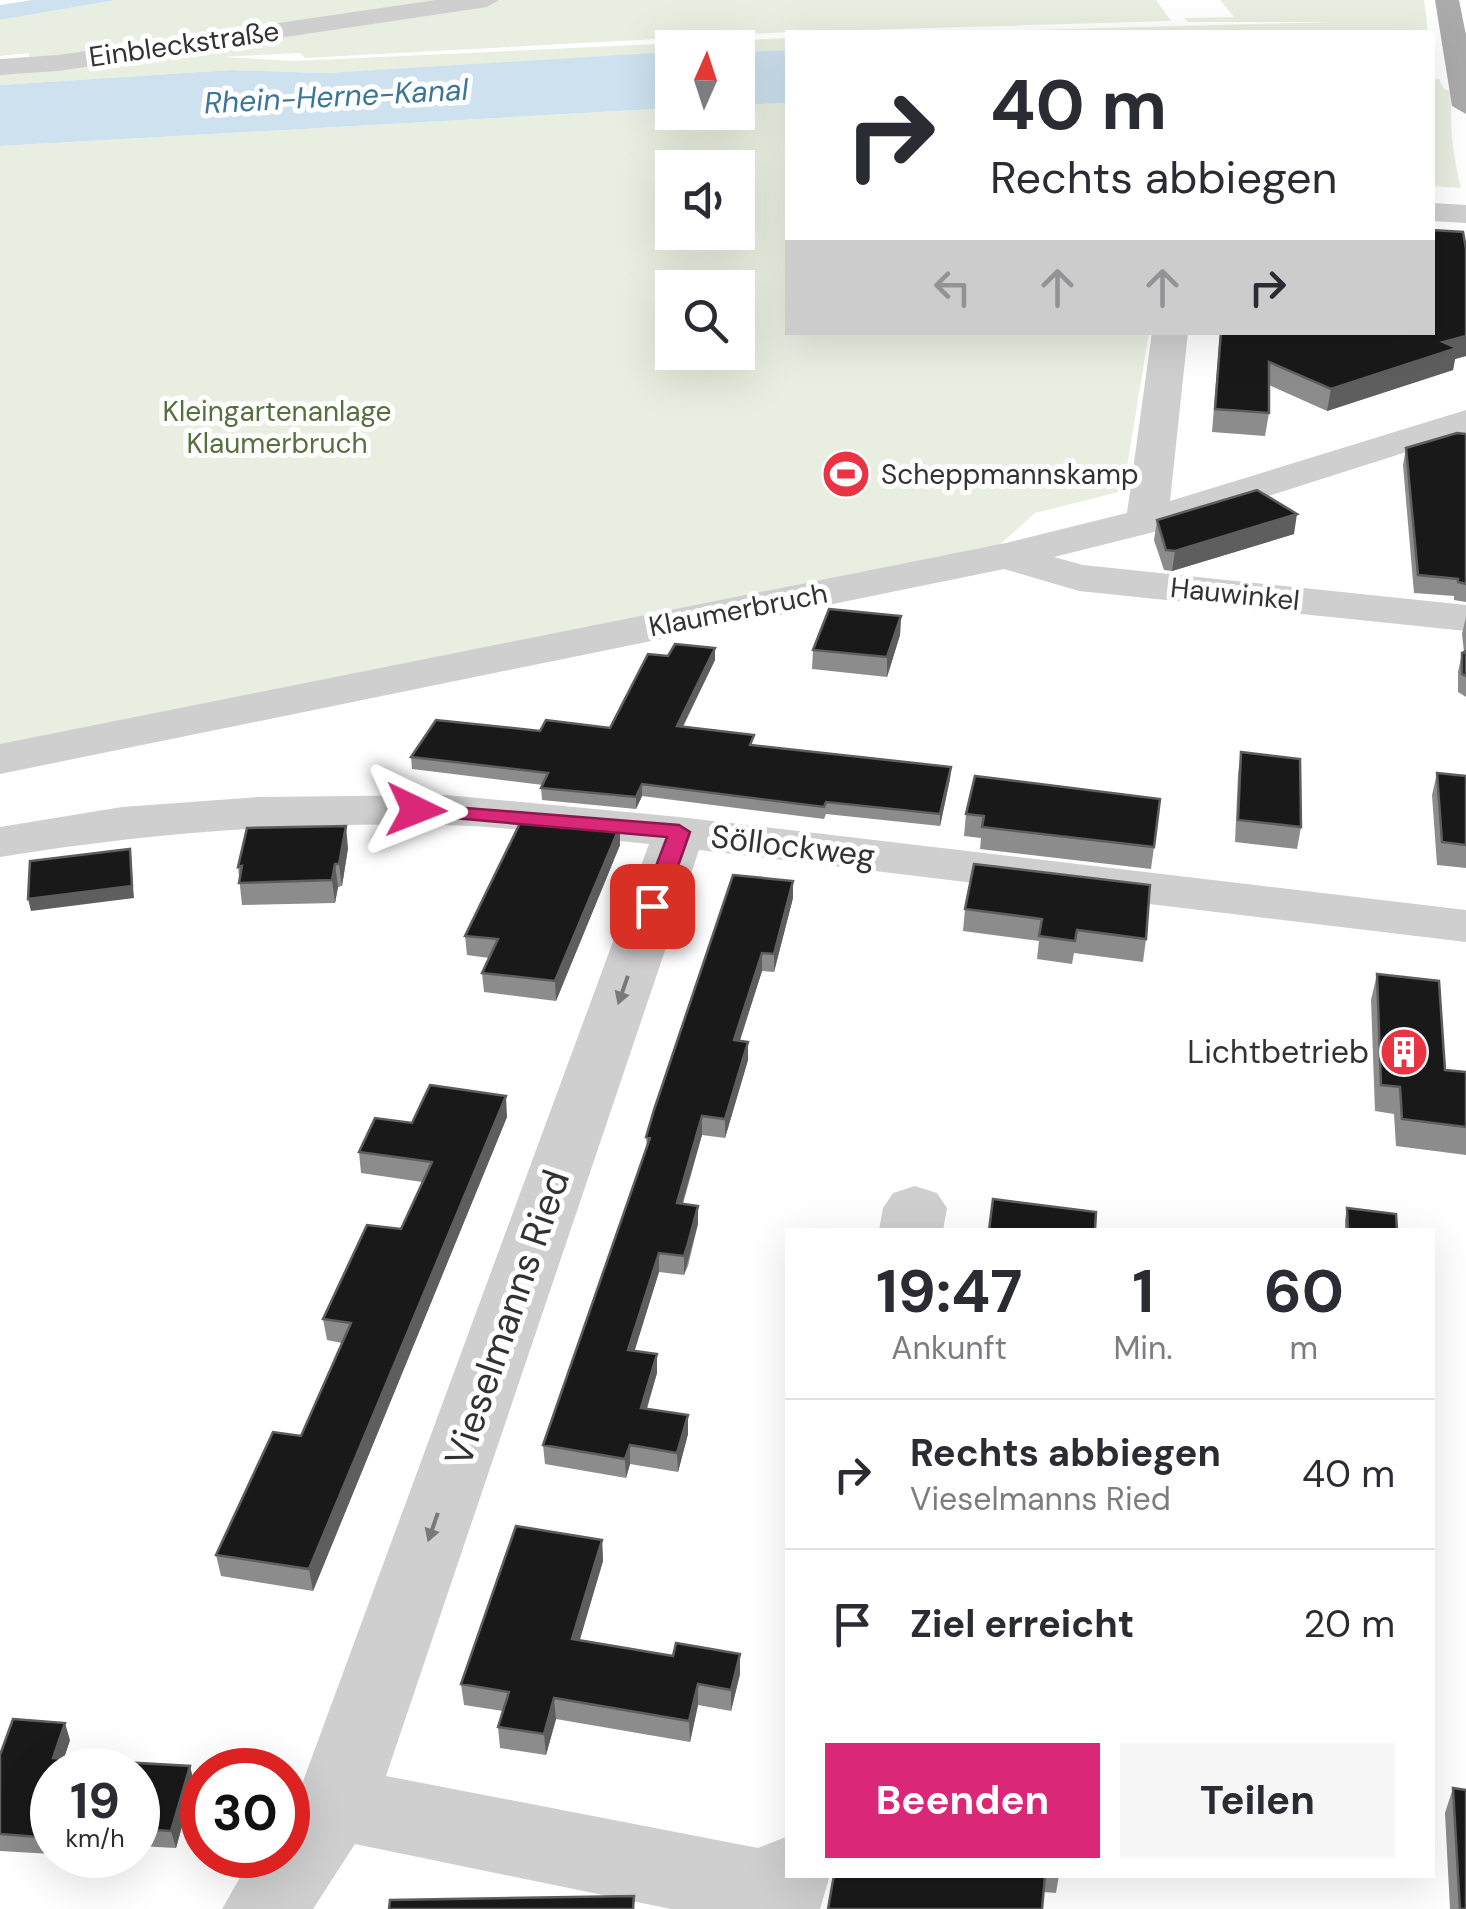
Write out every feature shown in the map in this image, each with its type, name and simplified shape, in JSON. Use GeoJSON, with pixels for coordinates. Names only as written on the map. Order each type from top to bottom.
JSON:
{"type":"FeatureCollection","features":[{"type":"Feature","properties":{"kind":"main road"},"geometry":{"type":"LineString","coordinates":[[1449,13],[1464,94]]}},
{"type":"Feature","properties":{"kind":"street","name":"Einbleckstraße"},"geometry":{"type":"LineString","coordinates":[[0,67],[58,63],[487,0]]}},
{"type":"Feature","properties":{"kind":"street"},"geometry":{"type":"LineString","coordinates":[[1435,198],[1466,200]]}},
{"type":"Feature","properties":{"kind":"street"},"geometry":{"type":"LineString","coordinates":[[1435,212],[1466,214]]}},
{"type":"Feature","properties":{"kind":"street"},"geometry":{"type":"LineString","coordinates":[[1147,521],[1170,335]]}},
{"type":"Feature","properties":{"kind":"street","name":"Klaumerbruch"},"geometry":{"type":"LineString","coordinates":[[0,760],[1006,556],[1147,521],[1466,420]]}},
{"type":"Feature","properties":{"kind":"street","name":"Hauwinkel"},"geometry":{"type":"LineString","coordinates":[[1006,556],[1079,578],[1466,618]]}},
{"type":"Feature","properties":{"kind":"street","name":"Söllockweg"},"geometry":{"type":"LineString","coordinates":[[0,842],[122,822],[258,812],[446,810],[679,832],[1466,926]]}},
{"type":"Feature","properties":{"kind":"street","name":"Vieselmanns Ried"},"geometry":{"type":"LineString","coordinates":[[265,1909],[336,1803],[679,832]]}},
{"type":"Feature","properties":{"kind":"street"},"geometry":{"type":"LineString","coordinates":[[336,1803],[785,1893],[788,1878]]}},
{"type":"Feature","properties":{"kind":"green space"},"geometry":{"type":"Polygon","coordinates":[[[116,0],[472,0],[31,62],[28,53],[0,56],[0,20],[116,0]]]}},
{"type":"Feature","properties":{"kind":"green space"},"geometry":{"type":"Polygon","coordinates":[[[503,0],[1156,0],[1171,21],[755,34],[755,30],[655,30],[655,39],[305,58],[300,53],[222,57],[295,61],[655,44],[655,56],[327,73],[231,70],[0,85],[0,70],[165,61],[83,62],[503,0]]]}},
{"type":"Feature","properties":{"kind":"green space"},"geometry":{"type":"Polygon","coordinates":[[[1220,0],[1424,0],[1428,30],[1034,30],[1332,22],[1187,22],[1185,18],[1234,17],[1220,0]]]}},
{"type":"Feature","properties":{"kind":"green space"},"geometry":{"type":"Polygon","coordinates":[[[785,38],[785,50],[755,51],[755,39],[785,38]]]}},
{"type":"Feature","properties":{"kind":"green space"},"geometry":{"type":"Polygon","coordinates":[[[1435,79],[1453,92],[1452,140],[1461,188],[1435,186],[1435,79]]]}},
{"type":"Feature","properties":{"kind":"green space","name":"Kleingartenanlage Klaumerbruch"},"geometry":{"type":"Polygon","coordinates":[[[785,103],[785,335],[1149,335],[1123,491],[1035,513],[996,548],[0,764],[0,146],[655,109],[655,130],[755,130],[755,104],[785,103]]]}},
{"type":"Feature","properties":{"kind":"water"},"geometry":{"type":"Polygon","coordinates":[[[32,0],[116,0],[0,20],[0,5],[32,0]]]}},
{"type":"Feature","properties":{"kind":"water"},"geometry":{"type":"Polygon","coordinates":[[[785,50],[785,103],[755,104],[755,51],[785,50]]]}},
{"type":"Feature","properties":{"kind":"water","name":"Rhein-Herne-Kanal"},"geometry":{"type":"Polygon","coordinates":[[[655,53],[655,109],[0,146],[0,85],[231,70],[327,73],[655,53]]]}},
{"type":"Feature","properties":{"kind":"building"},"geometry":{"type":"Polygon","coordinates":[[[1435,230],[1463,232],[1466,336],[1443,342],[1457,348],[1331,389],[1269,362],[1269,413],[1215,409],[1221,335],[1435,335],[1435,230]]]}},
{"type":"Feature","properties":{"kind":"building"},"geometry":{"type":"Polygon","coordinates":[[[1457,433],[1466,434],[1466,584],[1458,579],[1418,575],[1406,448],[1457,433]]]}},
{"type":"Feature","properties":{"kind":"building"},"geometry":{"type":"Polygon","coordinates":[[[1257,490],[1297,514],[1175,551],[1166,550],[1157,520],[1257,490]]]}},
{"type":"Feature","properties":{"kind":"building"},"geometry":{"type":"Polygon","coordinates":[[[829,609],[901,616],[887,657],[813,650],[829,609]]]}},
{"type":"Feature","properties":{"kind":"building"},"geometry":{"type":"Polygon","coordinates":[[[675,644],[715,648],[677,726],[754,735],[750,745],[951,767],[940,814],[826,802],[824,807],[642,784],[636,797],[541,788],[548,773],[411,757],[436,720],[540,731],[546,720],[610,728],[648,654],[668,656],[675,644]]]}},
{"type":"Feature","properties":{"kind":"building"},"geometry":{"type":"Polygon","coordinates":[[[1466,651],[1466,676],[1462,674],[1462,653],[1466,651]]]}},
{"type":"Feature","properties":{"kind":"building"},"geometry":{"type":"Polygon","coordinates":[[[1241,752],[1300,759],[1301,827],[1238,820],[1241,752]]]}},
{"type":"Feature","properties":{"kind":"building"},"geometry":{"type":"Polygon","coordinates":[[[1437,773],[1466,776],[1466,845],[1442,842],[1437,773]]]}},
{"type":"Feature","properties":{"kind":"building"},"geometry":{"type":"Polygon","coordinates":[[[975,776],[1160,799],[1154,847],[982,827],[984,816],[966,814],[975,776]]]}},
{"type":"Feature","properties":{"kind":"building"},"geometry":{"type":"Polygon","coordinates":[[[524,815],[620,826],[555,981],[482,973],[498,939],[465,936],[524,815]]]}},
{"type":"Feature","properties":{"kind":"building"},"geometry":{"type":"Polygon","coordinates":[[[346,826],[332,880],[239,883],[242,866],[238,867],[247,828],[346,826]]]}},
{"type":"Feature","properties":{"kind":"building"},"geometry":{"type":"Polygon","coordinates":[[[130,849],[132,886],[28,899],[30,861],[130,849]]]}},
{"type":"Feature","properties":{"kind":"building"},"geometry":{"type":"Polygon","coordinates":[[[974,864],[1150,885],[1146,939],[1077,930],[1075,941],[1039,936],[1042,919],[965,909],[974,864]]]}},
{"type":"Feature","properties":{"kind":"building"},"geometry":{"type":"Polygon","coordinates":[[[733,875],[793,881],[774,954],[762,953],[734,1040],[748,1042],[725,1119],[702,1116],[677,1203],[698,1206],[684,1256],[659,1253],[628,1350],[657,1354],[641,1408],[688,1415],[677,1453],[630,1445],[625,1459],[543,1445],[650,1138],[646,1137],[654,1110],[733,875]]]}},
{"type":"Feature","properties":{"kind":"building","name":"Lichtbetrieb"},"geometry":{"type":"Polygon","coordinates":[[[1377,974],[1439,981],[1445,1070],[1466,1072],[1466,1127],[1402,1119],[1400,1087],[1381,1085],[1377,974]]]}},
{"type":"Feature","properties":{"kind":"building"},"geometry":{"type":"Polygon","coordinates":[[[430,1085],[506,1096],[309,1569],[216,1555],[273,1432],[301,1436],[351,1323],[323,1319],[367,1225],[401,1229],[432,1162],[359,1152],[375,1118],[412,1123],[430,1085]]]}},
{"type":"Feature","properties":{"kind":"building"},"geometry":{"type":"Polygon","coordinates":[[[993,1199],[1096,1212],[1095,1228],[989,1228],[993,1199]]]}},
{"type":"Feature","properties":{"kind":"building"},"geometry":{"type":"Polygon","coordinates":[[[1347,1208],[1396,1214],[1397,1228],[1348,1228],[1347,1208]]]}},
{"type":"Feature","properties":{"kind":"building"},"geometry":{"type":"Polygon","coordinates":[[[516,1526],[602,1540],[572,1639],[673,1656],[676,1643],[740,1654],[731,1690],[698,1684],[689,1721],[554,1698],[544,1734],[498,1727],[509,1692],[461,1684],[516,1526]]]}},
{"type":"Feature","properties":{"kind":"building"},"geometry":{"type":"Polygon","coordinates":[[[13,1719],[65,1723],[56,1748],[30,1748],[30,1836],[0,1834],[0,1755],[13,1719]]]}},
{"type":"Feature","properties":{"kind":"building"},"geometry":{"type":"Polygon","coordinates":[[[160,1764],[180,1765],[180,1800],[171,1831],[160,1830],[160,1764]]]}},
{"type":"Feature","properties":{"kind":"building"},"geometry":{"type":"Polygon","coordinates":[[[1453,1788],[1466,1790],[1466,1909],[1460,1909],[1453,1788]]]}},
{"type":"Feature","properties":{"kind":"building"},"geometry":{"type":"Polygon","coordinates":[[[833,1878],[1045,1878],[1042,1909],[828,1909],[833,1878]]]}},
{"type":"Feature","properties":{"kind":"building"},"geometry":{"type":"Polygon","coordinates":[[[634,1896],[633,1909],[389,1909],[390,1900],[634,1896]]]}},
{"type":"Feature","properties":{"kind":"place","name":"Scheppmannskamp"},"geometry":{"type":"Point","coordinates":[846,474]}},
{"type":"Feature","properties":{"kind":"place","name":"Lichtbetrieb"},"geometry":{"type":"Point","coordinates":[1404,1052]}},
{"type":"Feature","properties":{"kind":"route"},"geometry":{"type":"LineString","coordinates":[[416,810],[679,832],[652,906]]}}]}
